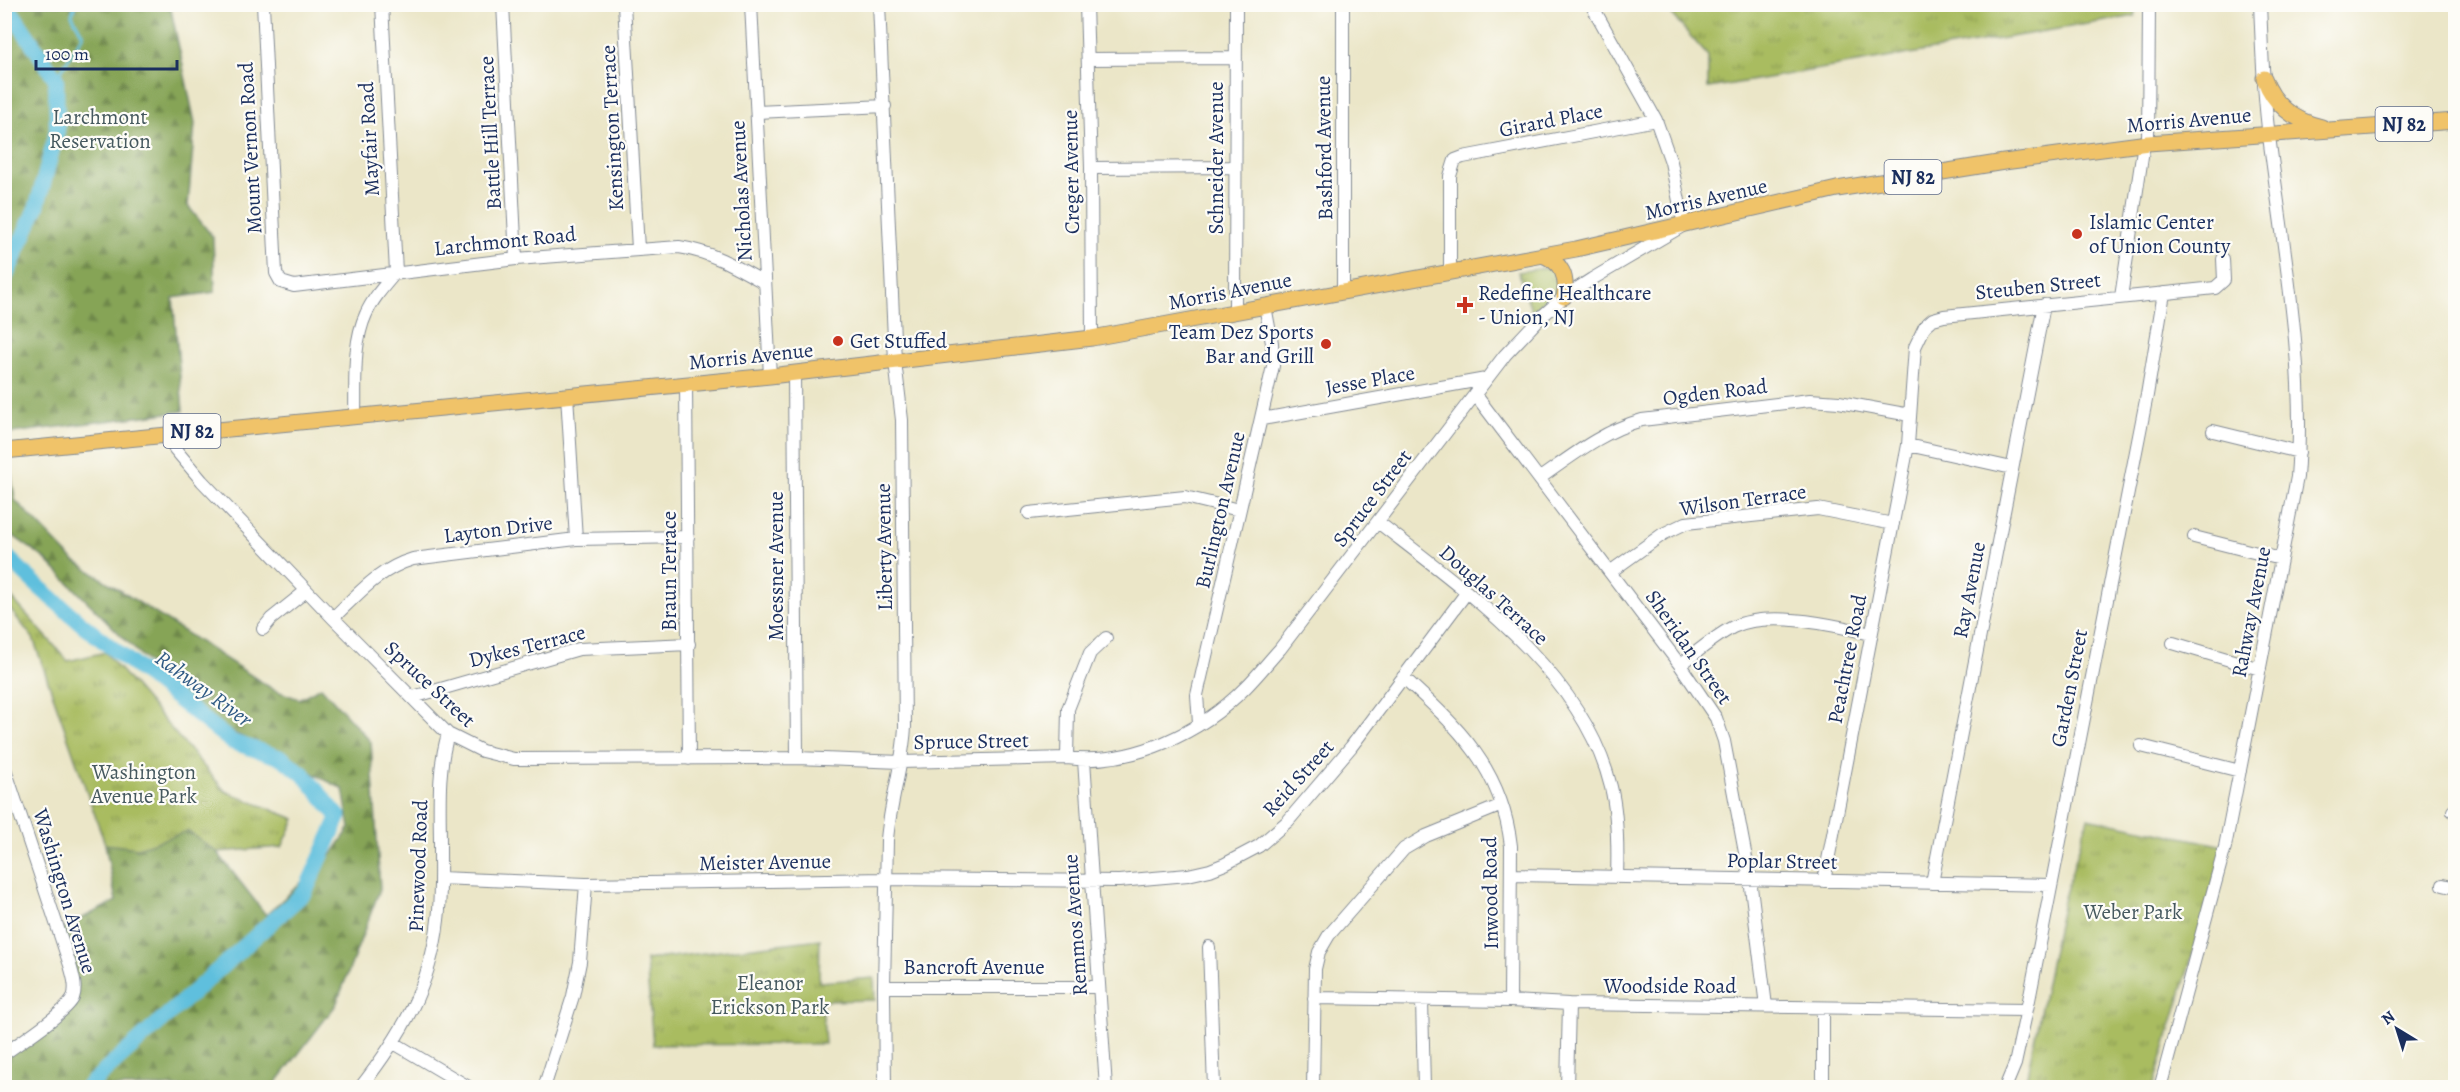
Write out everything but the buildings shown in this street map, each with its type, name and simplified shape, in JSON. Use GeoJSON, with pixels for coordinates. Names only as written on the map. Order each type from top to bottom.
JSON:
{"type":"FeatureCollection","features":[{"type":"Feature","properties":{"kind":"main road"},"geometry":{"type":"LineString","coordinates":[[2264,78],[2267,88],[2281,107],[2311,125],[2327,129]]}},
{"type":"Feature","properties":{"kind":"main road","name":"Morris Avenue"},"geometry":{"type":"LineString","coordinates":[[4,450],[770,376],[1092,338],[1542,255],[1845,188],[2004,162],[2146,143],[2456,121]]}},
{"type":"Feature","properties":{"kind":"main road"},"geometry":{"type":"LineString","coordinates":[[1542,255],[1554,261],[1562,269],[1566,279],[1564,297]]}},
{"type":"Feature","properties":{"kind":"street","name":"Mount Vernon Road"},"geometry":{"type":"LineString","coordinates":[[263,4],[276,273],[281,282],[287,285]]}},
{"type":"Feature","properties":{"kind":"street","name":"Mayfair Road"},"geometry":{"type":"LineString","coordinates":[[382,4],[396,272]]}},
{"type":"Feature","properties":{"kind":"street","name":"Battle Hill Terrace"},"geometry":{"type":"LineString","coordinates":[[503,4],[516,259]]}},
{"type":"Feature","properties":{"kind":"street","name":"Kensington Terrace"},"geometry":{"type":"LineString","coordinates":[[624,4],[638,249]]}},
{"type":"Feature","properties":{"kind":"street","name":"Nicholas Avenue"},"geometry":{"type":"LineString","coordinates":[[751,4],[770,376]]}},
{"type":"Feature","properties":{"kind":"street","name":"Liberty Avenue"},"geometry":{"type":"LineString","coordinates":[[879,4],[895,361],[902,427],[906,727],[889,819],[885,879],[885,1088]]}},
{"type":"Feature","properties":{"kind":"street","name":"Creger Avenue"},"geometry":{"type":"LineString","coordinates":[[1086,4],[1091,168],[1092,338]]}},
{"type":"Feature","properties":{"kind":"street","name":"Schneider Avenue"},"geometry":{"type":"LineString","coordinates":[[1235,312],[1236,4]]}},
{"type":"Feature","properties":{"kind":"street","name":"Bashford Avenue"},"geometry":{"type":"LineString","coordinates":[[1343,4],[1343,291]]}},
{"type":"Feature","properties":{"kind":"street"},"geometry":{"type":"LineString","coordinates":[[1591,4],[1656,120],[1671,162],[1684,225]]}},
{"type":"Feature","properties":{"kind":"street"},"geometry":{"type":"LineString","coordinates":[[2121,297],[2146,143],[2150,4]]}},
{"type":"Feature","properties":{"kind":"street","name":"Rahway Avenue"},"geometry":{"type":"LineString","coordinates":[[2160,1088],[2225,847],[2282,559],[2299,452],[2298,380],[2268,134],[2260,4]]}},
{"type":"Feature","properties":{"kind":"street"},"geometry":{"type":"LineString","coordinates":[[1088,59],[1236,58]]}},
{"type":"Feature","properties":{"kind":"street"},"geometry":{"type":"LineString","coordinates":[[757,112],[885,106]]}},
{"type":"Feature","properties":{"kind":"street","name":"Girard Place"},"geometry":{"type":"LineString","coordinates":[[1450,272],[1450,176],[1455,160],[1656,120]]}},
{"type":"Feature","properties":{"kind":"street"},"geometry":{"type":"LineString","coordinates":[[1091,168],[1235,167]]}},
{"type":"Feature","properties":{"kind":"street","name":"Spruce Street"},"geometry":{"type":"LineString","coordinates":[[170,434],[176,449],[202,482],[306,591],[448,734],[482,751],[514,759],[796,758],[901,762],[1067,758],[1084,760],[1134,754],[1174,738],[1199,723],[1246,688],[1280,649],[1486,379],[1521,337],[1564,297],[1684,225]]}},
{"type":"Feature","properties":{"kind":"street","name":"Larchmont Road"},"geometry":{"type":"LineString","coordinates":[[287,285],[516,259],[679,248],[723,259],[765,284]]}},
{"type":"Feature","properties":{"kind":"street","name":"Steuben Street"},"geometry":{"type":"LineString","coordinates":[[1910,415],[1915,347],[1920,334],[1933,319],[2044,305],[2206,290],[2220,285],[2224,280],[2223,259]]}},
{"type":"Feature","properties":{"kind":"street"},"geometry":{"type":"LineString","coordinates":[[355,416],[358,347],[365,315],[396,272]]}},
{"type":"Feature","properties":{"kind":"street","name":"Garden Street"},"geometry":{"type":"LineString","coordinates":[[2005,1088],[2015,1064],[2051,885],[2147,395],[2164,293]]}},
{"type":"Feature","properties":{"kind":"street","name":"Ray Avenue"},"geometry":{"type":"LineString","coordinates":[[1932,883],[2044,305]]}},
{"type":"Feature","properties":{"kind":"street","name":"Burlington Avenue"},"geometry":{"type":"LineString","coordinates":[[1199,723],[1197,695],[1273,366],[1272,343],[1265,306]]}},
{"type":"Feature","properties":{"kind":"street","name":"Moessner Avenue"},"geometry":{"type":"LineString","coordinates":[[794,373],[796,758]]}},
{"type":"Feature","properties":{"kind":"street","name":"Jesse Place"},"geometry":{"type":"LineString","coordinates":[[1262,419],[1486,379]]}},
{"type":"Feature","properties":{"kind":"street","name":"Braun Terrace"},"geometry":{"type":"LineString","coordinates":[[686,384],[689,759]]}},
{"type":"Feature","properties":{"kind":"street","name":"Sheridan Street"},"geometry":{"type":"LineString","coordinates":[[1475,394],[1680,664],[1716,718],[1724,741],[1750,879],[1766,1006]]}},
{"type":"Feature","properties":{"kind":"street"},"geometry":{"type":"LineString","coordinates":[[567,395],[576,539]]}},
{"type":"Feature","properties":{"kind":"street","name":"Ogden Road"},"geometry":{"type":"LineString","coordinates":[[1539,478],[1605,434],[1622,425],[1642,420],[1810,400],[1839,402],[1910,415]]}},
{"type":"Feature","properties":{"kind":"street","name":"Peachtree Road"},"geometry":{"type":"LineString","coordinates":[[1824,881],[1908,445],[1910,415]]}},
{"type":"Feature","properties":{"kind":"street"},"geometry":{"type":"LineString","coordinates":[[2213,430],[2299,452]]}},
{"type":"Feature","properties":{"kind":"street"},"geometry":{"type":"LineString","coordinates":[[1908,445],[2012,468]]}},
{"type":"Feature","properties":{"kind":"street"},"geometry":{"type":"LineString","coordinates":[[1029,513],[1185,497],[1239,510]]}},
{"type":"Feature","properties":{"kind":"street","name":"Wilson Terrace"},"geometry":{"type":"LineString","coordinates":[[1610,572],[1663,534],[1686,523],[1818,509],[1893,524]]}},
{"type":"Feature","properties":{"kind":"street","name":"Douglas Terrace"},"geometry":{"type":"LineString","coordinates":[[1378,522],[1467,592],[1516,635],[1547,670],[1574,707],[1597,748],[1610,785],[1616,814],[1617,877]]}},
{"type":"Feature","properties":{"kind":"street","name":"Layton Drive"},"geometry":{"type":"LineString","coordinates":[[333,618],[376,576],[394,565],[413,558],[576,539],[688,537]]}},
{"type":"Feature","properties":{"kind":"street"},"geometry":{"type":"LineString","coordinates":[[2194,537],[2282,559]]}},
{"type":"Feature","properties":{"kind":"street"},"geometry":{"type":"LineString","coordinates":[[262,629],[306,591]]}},
{"type":"Feature","properties":{"kind":"street","name":"Reid Street"},"geometry":{"type":"LineString","coordinates":[[1090,879],[1119,881],[1188,875],[1225,864],[1259,846],[1288,820],[1351,747],[1467,592]]}},
{"type":"Feature","properties":{"kind":"street"},"geometry":{"type":"LineString","coordinates":[[1680,664],[1736,625],[1766,620],[1812,622],[1871,634]]}},
{"type":"Feature","properties":{"kind":"street"},"geometry":{"type":"LineString","coordinates":[[1067,758],[1068,709],[1090,653],[1106,638]]}},
{"type":"Feature","properties":{"kind":"street"},"geometry":{"type":"LineString","coordinates":[[2173,643],[2260,669]]}},
{"type":"Feature","properties":{"kind":"street","name":"Dykes Terrace"},"geometry":{"type":"LineString","coordinates":[[413,697],[579,649],[689,644]]}},
{"type":"Feature","properties":{"kind":"street","name":"Inwood Road"},"geometry":{"type":"LineString","coordinates":[[1403,677],[1466,738],[1492,778],[1508,823],[1512,875],[1510,1001]]}},
{"type":"Feature","properties":{"kind":"street","name":"Pinewood Road"},"geometry":{"type":"LineString","coordinates":[[360,1088],[394,1042],[415,1005],[428,969],[438,921],[440,774],[448,734]]}},
{"type":"Feature","properties":{"kind":"street"},"geometry":{"type":"LineString","coordinates":[[2141,746],[2240,771]]}},
{"type":"Feature","properties":{"kind":"street","name":"Remmos Avenue"},"geometry":{"type":"LineString","coordinates":[[1084,760],[1090,879],[1106,1088]]}},
{"type":"Feature","properties":{"kind":"street","name":"Washington Avenue"},"geometry":{"type":"LineString","coordinates":[[4,765],[75,988],[72,999],[50,1020],[4,1054]]}},
{"type":"Feature","properties":{"kind":"street"},"geometry":{"type":"LineString","coordinates":[[1313,1088],[1315,969],[1319,952],[1329,934],[1404,849],[1426,836],[1502,805]]}},
{"type":"Feature","properties":{"kind":"street","name":"Poplar Street"},"geometry":{"type":"LineString","coordinates":[[1512,875],[2051,885]]}},
{"type":"Feature","properties":{"kind":"street","name":"Meister Avenue"},"geometry":{"type":"LineString","coordinates":[[440,878],[586,884],[885,879],[1090,879]]}},
{"type":"Feature","properties":{"kind":"street"},"geometry":{"type":"LineString","coordinates":[[544,1088],[573,996],[580,962],[586,884]]}},
{"type":"Feature","properties":{"kind":"street"},"geometry":{"type":"LineString","coordinates":[[1209,947],[1214,1088]]}},
{"type":"Feature","properties":{"kind":"street","name":"Bancroft Avenue"},"geometry":{"type":"LineString","coordinates":[[884,987],[1099,987]]}},
{"type":"Feature","properties":{"kind":"street","name":"Woodside Road"},"geometry":{"type":"LineString","coordinates":[[1314,998],[2026,1010]]}},
{"type":"Feature","properties":{"kind":"street"},"geometry":{"type":"LineString","coordinates":[[1422,1000],[1424,1088]]}},
{"type":"Feature","properties":{"kind":"street"},"geometry":{"type":"LineString","coordinates":[[1567,1088],[1569,1004]]}},
{"type":"Feature","properties":{"kind":"street"},"geometry":{"type":"LineString","coordinates":[[1823,1008],[1823,1088]]}},
{"type":"Feature","properties":{"kind":"street"},"geometry":{"type":"LineString","coordinates":[[394,1042],[470,1088]]}},
{"type":"Feature","properties":{"kind":"green space","name":"Larchmont Reservation"},"geometry":{"type":"Polygon","coordinates":[[[4,5],[170,5],[195,123],[188,206],[213,237],[215,292],[173,298],[183,411],[5,434],[4,5]]]}},
{"type":"Feature","properties":{"kind":"green space"},"geometry":{"type":"Polygon","coordinates":[[[1663,5],[2135,5],[2135,16],[1708,88],[1708,56],[1663,5]]]}},
{"type":"Feature","properties":{"kind":"green space"},"geometry":{"type":"Polygon","coordinates":[[[1552,268],[1562,286],[1532,312],[1518,272],[1552,268]]]}},
{"type":"Feature","properties":{"kind":"green space"},"geometry":{"type":"Polygon","coordinates":[[[5,472],[11,472],[15,500],[73,560],[274,690],[299,699],[321,687],[371,742],[380,889],[336,1005],[273,1087],[5,1087],[5,1055],[75,1000],[61,929],[116,901],[105,844],[138,848],[188,831],[217,852],[266,915],[332,854],[350,828],[343,789],[201,716],[44,558],[5,530],[5,472]]]}},
{"type":"Feature","properties":{"kind":"green space","name":"Washington Avenue Park"},"geometry":{"type":"Polygon","coordinates":[[[4,589],[68,661],[105,652],[225,791],[295,819],[282,847],[217,852],[188,831],[138,848],[105,844],[33,638],[9,608],[5,609],[4,589]]]}},
{"type":"Feature","properties":{"kind":"green space","name":"Weber Park"},"geometry":{"type":"Polygon","coordinates":[[[2088,818],[2225,846],[2153,1087],[2021,1088],[2027,1075],[2063,901],[2088,818]]]}},
{"type":"Feature","properties":{"kind":"green space","name":"Eleanor Erickson Park"},"geometry":{"type":"Polygon","coordinates":[[[820,939],[819,982],[874,978],[875,1000],[822,1001],[825,1044],[653,1045],[646,960],[820,939]]]}},
{"type":"Feature","properties":{"kind":"waterway","name":"Rahway River"},"geometry":{"type":"LineString","coordinates":[[4,280],[37,206],[57,131],[56,79],[6,4]]}},
{"type":"Feature","properties":{"kind":"waterway"},"geometry":{"type":"LineString","coordinates":[[56,79],[83,35],[72,15],[75,4]]}},
{"type":"Feature","properties":{"kind":"waterway","name":"Rahway River"},"geometry":{"type":"LineString","coordinates":[[4,554],[83,625],[232,742],[282,758],[303,774],[339,817],[305,892],[86,1088]]}},
{"type":"Feature","properties":{"kind":"place","name":"Islamic Center of Union County"},"geometry":{"type":"Point","coordinates":[2077,234]}},
{"type":"Feature","properties":{"kind":"place","name":"Redefine Healthcare - Union, NJ"},"geometry":{"type":"Point","coordinates":[1465,305]}},
{"type":"Feature","properties":{"kind":"place","name":"Get Stuffed"},"geometry":{"type":"Point","coordinates":[838,341]}},
{"type":"Feature","properties":{"kind":"place","name":"Team Dez Sports Bar and Grill"},"geometry":{"type":"Point","coordinates":[1326,344]}}]}
